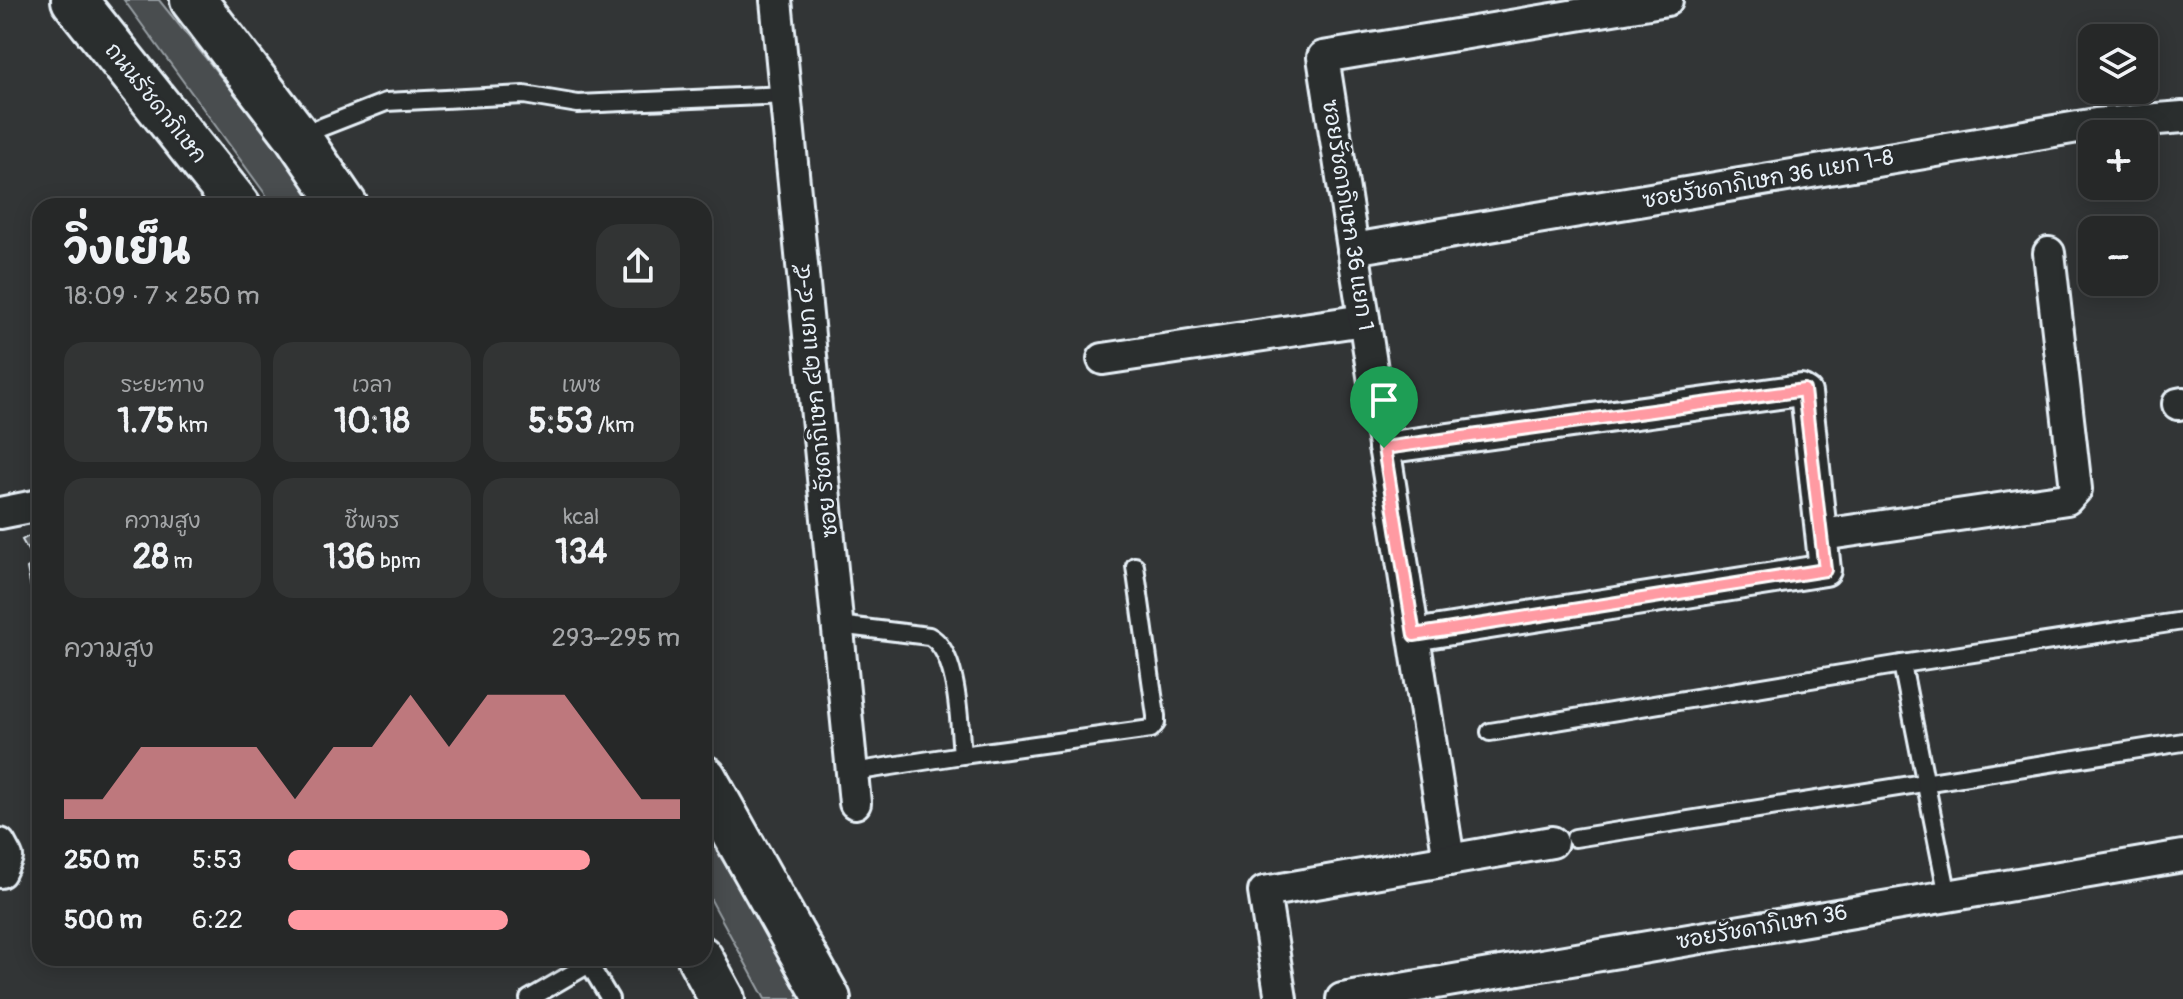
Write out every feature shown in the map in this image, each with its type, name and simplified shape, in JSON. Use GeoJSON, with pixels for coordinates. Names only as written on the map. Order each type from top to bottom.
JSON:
{"type":"FeatureCollection","features":[{"type":"Feature","properties":{"kind":"main road","name":"ถนนรัชดาภิเษก"},"geometry":{"type":"LineString","coordinates":[[74,0],[232,198]]}},
{"type":"Feature","properties":{"kind":"main road"},"geometry":{"type":"LineString","coordinates":[[193,0],[297,136],[340,198]]}},
{"type":"Feature","properties":{"kind":"main road"},"geometry":{"type":"LineString","coordinates":[[712,792],[828,999]]}},
{"type":"Feature","properties":{"kind":"main road"},"geometry":{"type":"LineString","coordinates":[[704,966],[722,999]]}},
{"type":"Feature","properties":{"kind":"street","name":"ซอย รัชดาภิเษก ๔๒ แยก ๔-๕"},"geometry":{"type":"LineString","coordinates":[[776,0],[855,803]]}},
{"type":"Feature","properties":{"kind":"street","name":"ซอยรัชดาภิเษก 36 แยก 1"},"geometry":{"type":"LineString","coordinates":[[1449,860],[1323,57],[1667,0]]}},
{"type":"Feature","properties":{"kind":"street","name":"ซอยรัชดาภิเษก 36 แยก 1-8"},"geometry":{"type":"LineString","coordinates":[[1353,249],[2096,124],[2183,117]]}},
{"type":"Feature","properties":{"kind":"street"},"geometry":{"type":"LineString","coordinates":[[1822,535],[2067,499],[2074,495],[2076,489],[2049,253]]}},
{"type":"Feature","properties":{"kind":"street"},"geometry":{"type":"LineString","coordinates":[[1103,359],[1364,320]]}},
{"type":"Feature","properties":{"kind":"street"},"geometry":{"type":"LineString","coordinates":[[1384,448],[1801,390],[1806,393],[1825,570],[1414,635]]}},
{"type":"Feature","properties":{"kind":"street"},"geometry":{"type":"LineString","coordinates":[[0,513],[32,507]]}},
{"type":"Feature","properties":{"kind":"street"},"geometry":{"type":"LineString","coordinates":[[1281,999],[1264,892],[1564,840]]}},
{"type":"Feature","properties":{"kind":"street"},"geometry":{"type":"LineString","coordinates":[[0,844],[7,857],[0,872]]}},
{"type":"Feature","properties":{"kind":"street","name":"ซอยรัชดาภิเษก 36"},"geometry":{"type":"LineString","coordinates":[[1342,999],[2183,856]]}},
{"type":"Feature","properties":{"kind":"lane"},"geometry":{"type":"LineString","coordinates":[[297,136],[386,102],[524,95],[578,104],[787,95]]}},
{"type":"Feature","properties":{"kind":"lane"},"geometry":{"type":"LineString","coordinates":[[853,772],[1151,729],[1156,723],[1156,716],[1135,566]]}},
{"type":"Feature","properties":{"kind":"lane"},"geometry":{"type":"LineString","coordinates":[[1490,732],[2183,621]]}},
{"type":"Feature","properties":{"kind":"lane"},"geometry":{"type":"LineString","coordinates":[[838,625],[929,636],[939,641],[952,670],[962,755]]}},
{"type":"Feature","properties":{"kind":"lane"},"geometry":{"type":"LineString","coordinates":[[1902,664],[1928,781],[1948,896]]}},
{"type":"Feature","properties":{"kind":"lane"},"geometry":{"type":"LineString","coordinates":[[1564,840],[2183,742]]}},
{"type":"Feature","properties":{"kind":"lane"},"geometry":{"type":"LineString","coordinates":[[529,999],[586,966]]}},
{"type":"Feature","properties":{"kind":"lane"},"geometry":{"type":"LineString","coordinates":[[590,966],[610,999]]}},
{"type":"Feature","properties":{"kind":"shaded area"},"geometry":{"type":"Polygon","coordinates":[[[124,0],[159,0],[319,198],[268,198],[124,0]]]}},
{"type":"Feature","properties":{"kind":"shaded area"},"geometry":{"type":"Polygon","coordinates":[[[712,843],[804,999],[765,999],[712,902],[712,843]]]}},
{"type":"Feature","properties":{"kind":"building"},"geometry":{"type":"Polygon","coordinates":[[[32,534],[32,558],[22,540],[32,534]]]}},
{"type":"Feature","properties":{"kind":"building"},"geometry":{"type":"Polygon","coordinates":[[[32,565],[32,593],[27,568],[32,565]]]}},
{"type":"Feature","properties":{"kind":"route"},"geometry":{"type":"LineString","coordinates":[[1804,390],[1825,570],[1414,635],[1384,448],[1804,390]]}}]}
